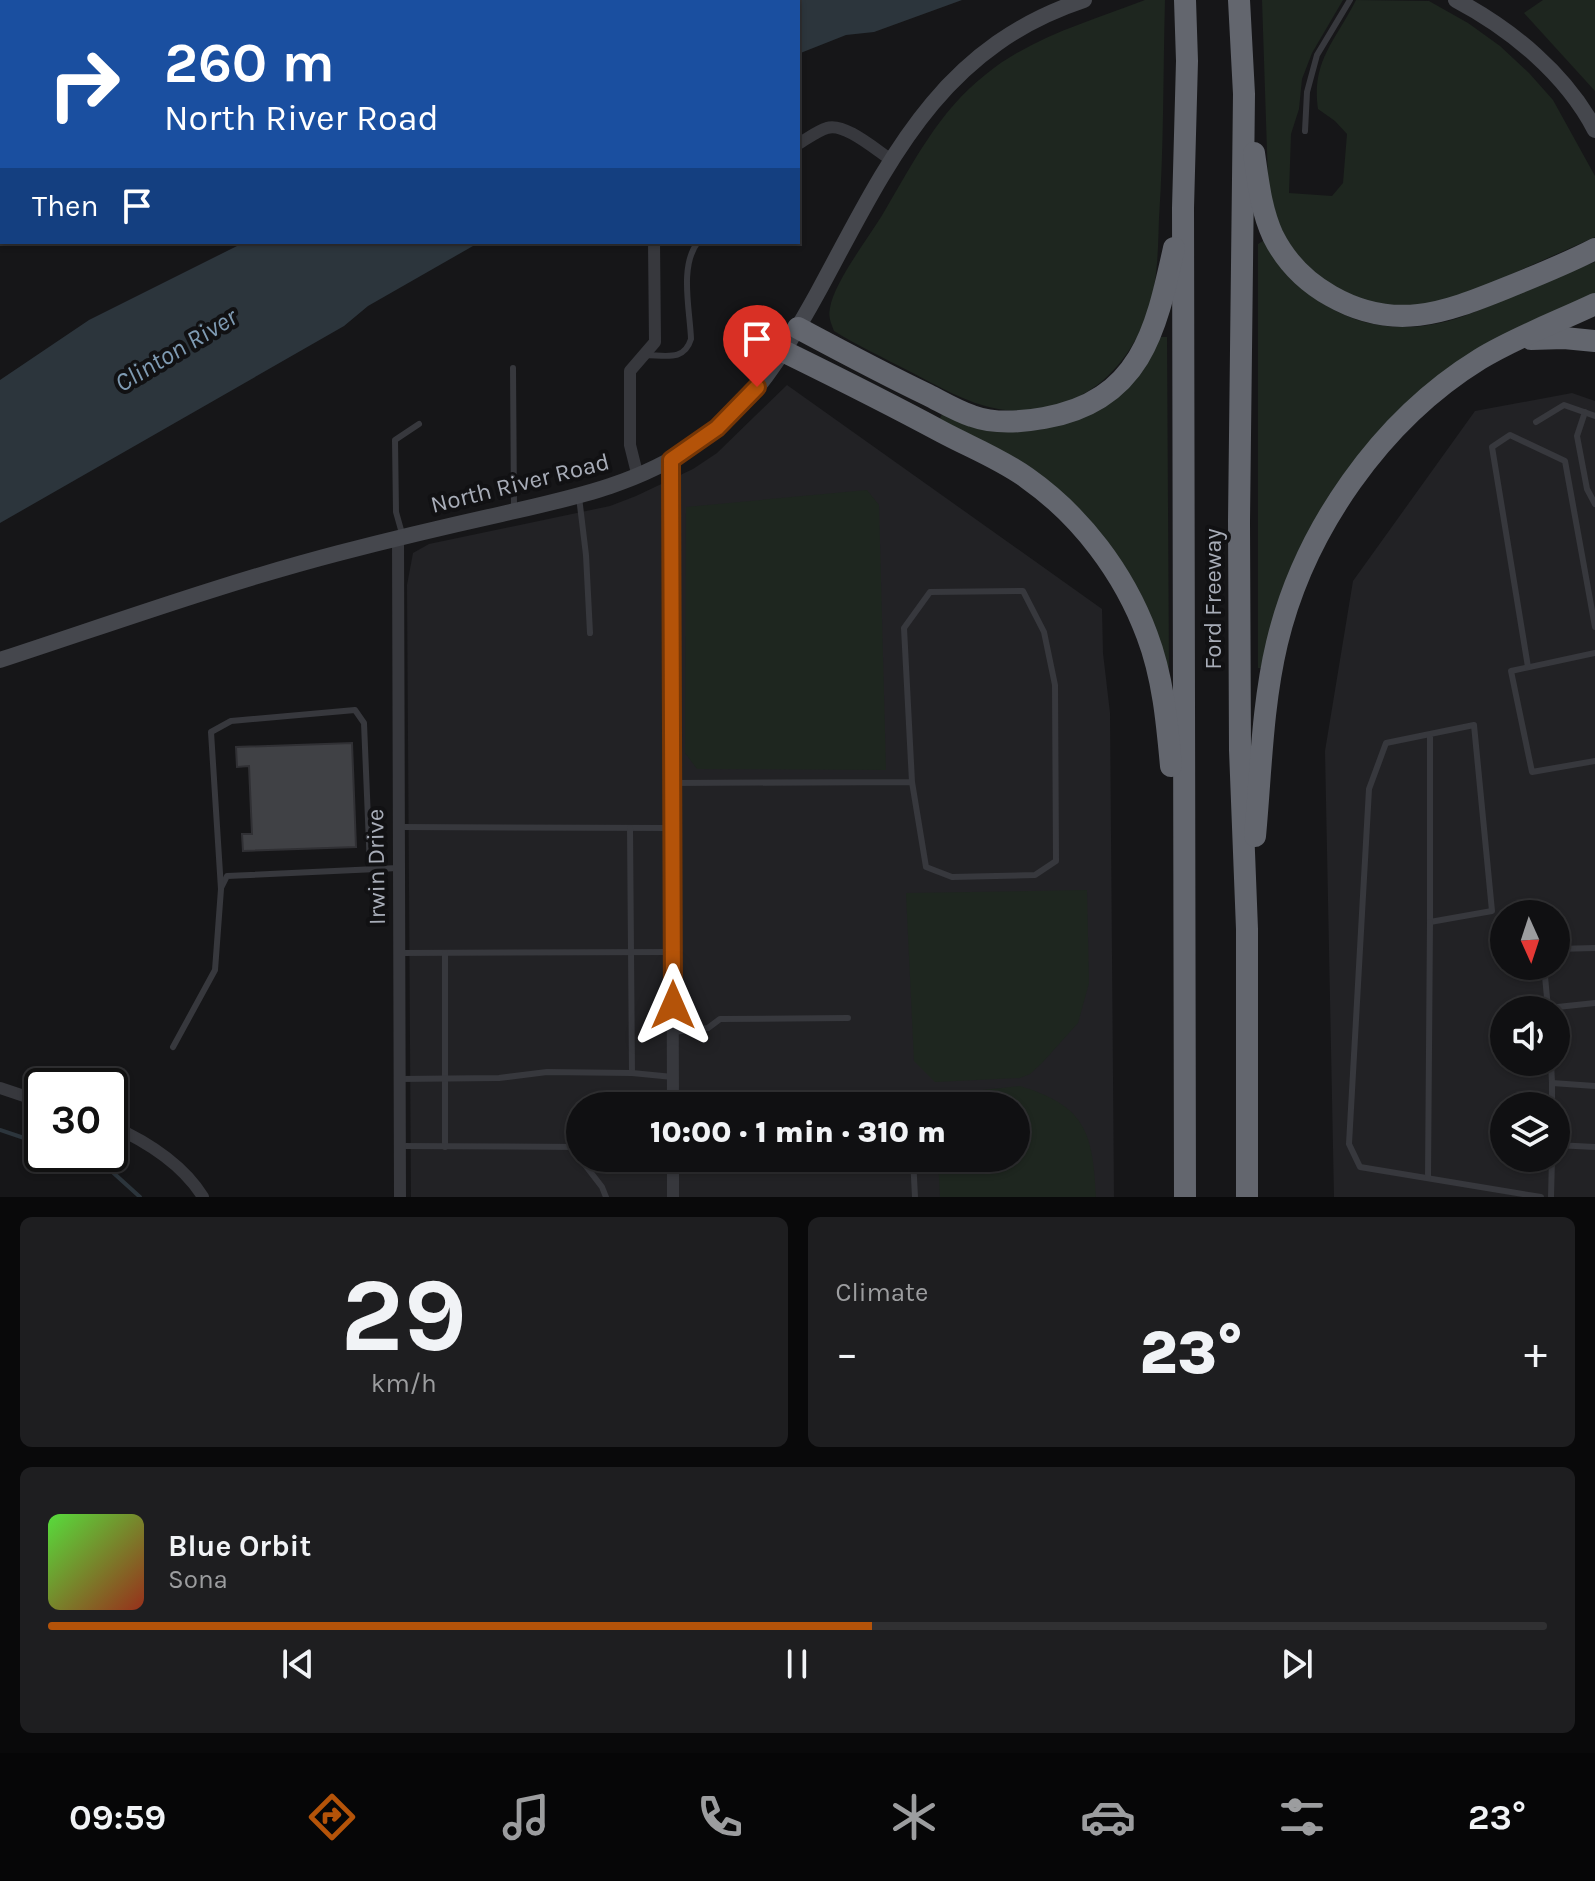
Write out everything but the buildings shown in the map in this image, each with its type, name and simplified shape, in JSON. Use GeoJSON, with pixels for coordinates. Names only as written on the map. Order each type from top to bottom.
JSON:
{"type":"FeatureCollection","features":[{"type":"Feature","properties":{"kind":"highway","name":"Ford Freeway"},"geometry":{"type":"LineString","coordinates":[[1185,0],[1185,1197]]}},
{"type":"Feature","properties":{"kind":"highway","name":"Ford Freeway"},"geometry":{"type":"LineString","coordinates":[[1239,0],[1244,94],[1239,521],[1240,750],[1247,929],[1247,1197]]}},
{"type":"Feature","properties":{"kind":"highway"},"geometry":{"type":"LineString","coordinates":[[1244,94],[1262,204],[1274,237],[1291,265],[1307,280],[1356,308],[1392,316],[1435,314],[1552,270],[1595,249]]}},
{"type":"Feature","properties":{"kind":"highway"},"geometry":{"type":"LineString","coordinates":[[798,328],[973,417],[1029,420],[1070,412],[1111,388],[1140,358],[1159,313],[1183,208]]}},
{"type":"Feature","properties":{"kind":"highway"},"geometry":{"type":"LineString","coordinates":[[1247,929],[1268,695],[1277,643],[1305,560],[1361,466],[1381,443],[1452,378],[1518,339],[1595,304]]}},
{"type":"Feature","properties":{"kind":"highway"},"geometry":{"type":"LineString","coordinates":[[1518,339],[1595,341]]}},
{"type":"Feature","properties":{"kind":"highway"},"geometry":{"type":"LineString","coordinates":[[785,352],[1026,477],[1054,499],[1094,542],[1131,597],[1148,638],[1164,699],[1184,885]]}},
{"type":"Feature","properties":{"kind":"street","name":"North River Road"},"geometry":{"type":"LineString","coordinates":[[0,660],[272,570],[400,537],[579,497],[638,477],[671,460],[738,408],[785,352],[890,159],[922,114],[954,78],[990,47],[1022,26],[1084,0]]}},
{"type":"Feature","properties":{"kind":"street"},"geometry":{"type":"LineString","coordinates":[[1456,0],[1488,19],[1548,68],[1595,130]]}},
{"type":"Feature","properties":{"kind":"street"},"geometry":{"type":"LineString","coordinates":[[800,143],[827,128],[836,127],[890,159]]}},
{"type":"Feature","properties":{"kind":"street"},"geometry":{"type":"LineString","coordinates":[[638,477],[630,445],[630,371],[655,342],[654,244]]}},
{"type":"Feature","properties":{"kind":"street"},"geometry":{"type":"LineString","coordinates":[[671,460],[673,1092]]}},
{"type":"Feature","properties":{"kind":"street","name":"Irwin Drive"},"geometry":{"type":"LineString","coordinates":[[400,537],[400,1197]]}},
{"type":"Feature","properties":{"kind":"street"},"geometry":{"type":"LineString","coordinates":[[0,1088],[24,1096]]}},
{"type":"Feature","properties":{"kind":"street"},"geometry":{"type":"LineString","coordinates":[[128,1134],[179,1168],[203,1197]]}},
{"type":"Feature","properties":{"kind":"street"},"geometry":{"type":"LineString","coordinates":[[673,1172],[673,1197]]}},
{"type":"Feature","properties":{"kind":"lane"},"geometry":{"type":"LineString","coordinates":[[1305,131],[1307,92],[1317,55],[1350,0]]}},
{"type":"Feature","properties":{"kind":"lane"},"geometry":{"type":"LineString","coordinates":[[644,355],[677,356],[684,354],[688,348],[691,339],[688,267],[690,254],[697,244]]}},
{"type":"Feature","properties":{"kind":"lane"},"geometry":{"type":"LineString","coordinates":[[513,368],[514,511]]}},
{"type":"Feature","properties":{"kind":"lane"},"geometry":{"type":"LineString","coordinates":[[1536,422],[1564,405],[1595,416]]}},
{"type":"Feature","properties":{"kind":"lane"},"geometry":{"type":"LineString","coordinates":[[1585,412],[1577,436],[1587,489],[1595,504]]}},
{"type":"Feature","properties":{"kind":"lane"},"geometry":{"type":"LineString","coordinates":[[400,537],[396,512],[395,440],[419,424]]}},
{"type":"Feature","properties":{"kind":"lane"},"geometry":{"type":"LineString","coordinates":[[1528,667],[1492,447],[1510,435],[1565,461],[1595,627]]}},
{"type":"Feature","properties":{"kind":"lane"},"geometry":{"type":"LineString","coordinates":[[579,497],[590,633]]}},
{"type":"Feature","properties":{"kind":"lane"},"geometry":{"type":"LineString","coordinates":[[1023,591],[1044,632],[1055,685],[1056,861],[1035,875],[952,877],[926,867],[912,782],[904,628],[930,592],[1023,591]]}},
{"type":"Feature","properties":{"kind":"lane"},"geometry":{"type":"LineString","coordinates":[[1595,653],[1511,671],[1532,772],[1595,761]]}},
{"type":"Feature","properties":{"kind":"lane"},"geometry":{"type":"LineString","coordinates":[[173,1047],[215,970],[221,889],[211,732],[231,721],[355,710],[364,723],[370,868]]}},
{"type":"Feature","properties":{"kind":"lane"},"geometry":{"type":"LineString","coordinates":[[1430,922],[1492,911],[1474,725],[1386,743],[1369,789],[1349,1144],[1360,1167],[1541,1197]]}},
{"type":"Feature","properties":{"kind":"lane"},"geometry":{"type":"LineString","coordinates":[[1428,1178],[1430,735]]}},
{"type":"Feature","properties":{"kind":"lane"},"geometry":{"type":"LineString","coordinates":[[672,783],[912,782]]}},
{"type":"Feature","properties":{"kind":"lane"},"geometry":{"type":"LineString","coordinates":[[398,827],[672,828]]}},
{"type":"Feature","properties":{"kind":"lane"},"geometry":{"type":"LineString","coordinates":[[630,828],[632,1073]]}},
{"type":"Feature","properties":{"kind":"lane"},"geometry":{"type":"LineString","coordinates":[[221,889],[227,876],[398,868]]}},
{"type":"Feature","properties":{"kind":"lane"},"geometry":{"type":"LineString","coordinates":[[1570,949],[1595,948]]}},
{"type":"Feature","properties":{"kind":"lane"},"geometry":{"type":"LineString","coordinates":[[399,953],[673,952]]}},
{"type":"Feature","properties":{"kind":"lane"},"geometry":{"type":"LineString","coordinates":[[445,953],[445,1147]]}},
{"type":"Feature","properties":{"kind":"lane"},"geometry":{"type":"LineString","coordinates":[[1570,1006],[1595,1003]]}},
{"type":"Feature","properties":{"kind":"lane"},"geometry":{"type":"LineString","coordinates":[[673,1032],[708,1028],[720,1019],[848,1018]]}},
{"type":"Feature","properties":{"kind":"lane"},"geometry":{"type":"LineString","coordinates":[[399,1079],[499,1078],[547,1072],[673,1077]]}},
{"type":"Feature","properties":{"kind":"lane"},"geometry":{"type":"LineString","coordinates":[[1552,1076],[1552,1092]]}},
{"type":"Feature","properties":{"kind":"lane"},"geometry":{"type":"LineString","coordinates":[[1552,1083],[1595,1086]]}},
{"type":"Feature","properties":{"kind":"lane"},"geometry":{"type":"LineString","coordinates":[[400,1146],[566,1147]]}},
{"type":"Feature","properties":{"kind":"lane"},"geometry":{"type":"LineString","coordinates":[[1570,1146],[1595,1147]]}},
{"type":"Feature","properties":{"kind":"lane"},"geometry":{"type":"LineString","coordinates":[[590,1172],[606,1197]]}},
{"type":"Feature","properties":{"kind":"lane"},"geometry":{"type":"LineString","coordinates":[[914,1172],[915,1197]]}},
{"type":"Feature","properties":{"kind":"lane"},"geometry":{"type":"LineString","coordinates":[[1551,1197],[1552,1172]]}},
{"type":"Feature","properties":{"kind":"shaded area"},"geometry":{"type":"Polygon","coordinates":[[[1145,0],[1165,0],[1157,263],[1152,297],[1139,332],[1127,354],[1111,373],[1072,400],[1049,408],[1025,411],[998,409],[952,393],[834,331],[829,311],[838,285],[940,121],[969,89],[1022,50],[1062,31],[1145,0]]]}},
{"type":"Feature","properties":{"kind":"shaded area"},"geometry":{"type":"Polygon","coordinates":[[[1262,0],[1343,0],[1312,53],[1302,79],[1299,109],[1291,134],[1289,193],[1332,196],[1343,183],[1347,134],[1318,109],[1318,77],[1327,52],[1356,0],[1429,1],[1500,46],[1553,100],[1595,176],[1595,237],[1442,302],[1408,307],[1369,302],[1333,287],[1301,261],[1279,229],[1268,181],[1262,0]]]}},
{"type":"Feature","properties":{"kind":"shaded area"},"geometry":{"type":"Polygon","coordinates":[[[1543,0],[1595,0],[1595,91],[1524,13],[1543,0]]]}},
{"type":"Feature","properties":{"kind":"shaded area"},"geometry":{"type":"Polygon","coordinates":[[[1263,241],[1281,266],[1324,304],[1349,317],[1375,324],[1403,327],[1464,316],[1595,262],[1595,296],[1376,434],[1329,495],[1299,550],[1280,595],[1261,668],[1258,668],[1258,244],[1263,241]]]}},
{"type":"Feature","properties":{"kind":"shaded area"},"geometry":{"type":"Polygon","coordinates":[[[1161,337],[1167,337],[1169,673],[1120,564],[939,421],[942,414],[1039,430],[1072,421],[1144,368],[1161,337]]]}},
{"type":"Feature","properties":{"kind":"shaded area"},"geometry":{"type":"Polygon","coordinates":[[[787,385],[1102,609],[1110,713],[1114,1197],[411,1197],[407,585],[413,553],[429,544],[610,506],[693,469],[717,453],[787,385]]]}},
{"type":"Feature","properties":{"kind":"shaded area"},"geometry":{"type":"Polygon","coordinates":[[[1572,393],[1595,401],[1595,1197],[1334,1197],[1325,751],[1353,581],[1475,411],[1572,393]]]}},
{"type":"Feature","properties":{"kind":"shaded area"},"geometry":{"type":"Polygon","coordinates":[[[867,490],[879,505],[886,770],[697,769],[685,753],[686,507],[867,490]]]}},
{"type":"Feature","properties":{"kind":"shaded area"},"geometry":{"type":"Polygon","coordinates":[[[1087,890],[1089,983],[1078,1023],[1030,1074],[1020,1078],[935,1082],[914,1061],[906,893],[1087,890]]]}},
{"type":"Feature","properties":{"kind":"shaded area"},"geometry":{"type":"Polygon","coordinates":[[[1020,1086],[1042,1094],[1072,1113],[1088,1139],[1096,1197],[940,1197],[939,1172],[1030,1172],[1030,1092],[964,1092],[1020,1086]]]}},
{"type":"Feature","properties":{"kind":"water"},"geometry":{"type":"Polygon","coordinates":[[[800,0],[962,0],[874,32],[846,35],[800,53],[800,0]]]}},
{"type":"Feature","properties":{"kind":"water","name":"Clinton River"},"geometry":{"type":"Polygon","coordinates":[[[241,244],[476,244],[368,306],[344,326],[0,523],[0,380],[89,320],[241,244]]]}},
{"type":"Feature","properties":{"kind":"waterway"},"geometry":{"type":"LineString","coordinates":[[0,1130],[24,1138]]}},
{"type":"Feature","properties":{"kind":"waterway"},"geometry":{"type":"LineString","coordinates":[[112,1172],[140,1197]]}},
{"type":"Feature","properties":{"kind":"route"},"geometry":{"type":"LineString","coordinates":[[673,1005],[671,460],[717,428],[757,387]]}}]}
